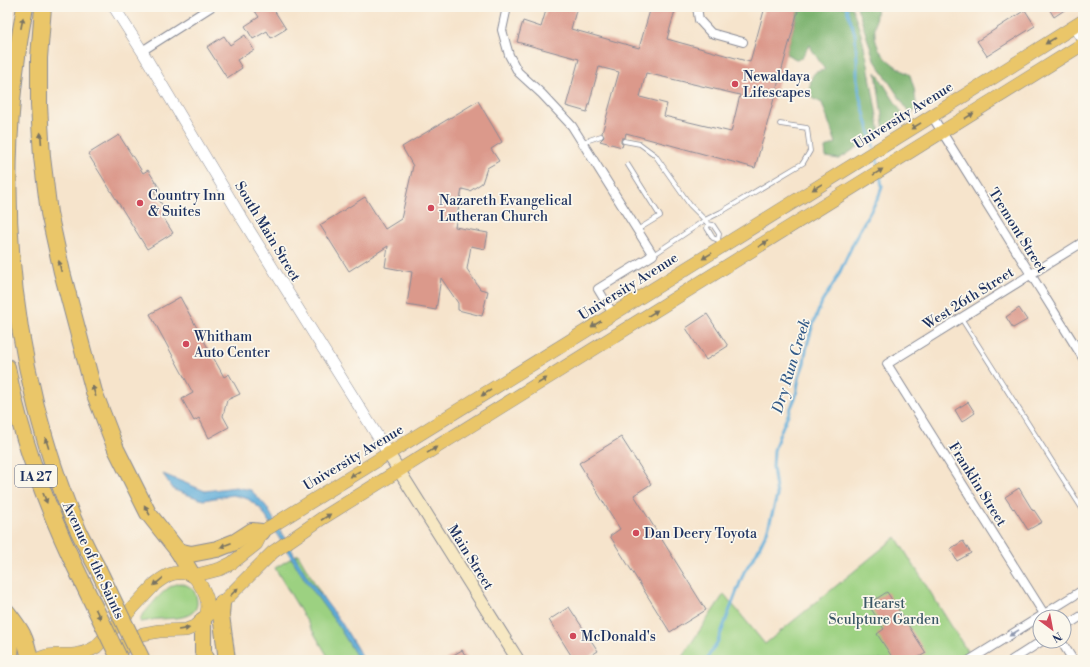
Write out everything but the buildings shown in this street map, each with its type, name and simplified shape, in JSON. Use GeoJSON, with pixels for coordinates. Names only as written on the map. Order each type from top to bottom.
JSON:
{"type":"FeatureCollection","features":[{"type":"Feature","properties":{"kind":"highway","name":"Avenue of the Saints"},"geometry":{"type":"LineString","coordinates":[[25,7],[14,71],[7,194],[8,229],[15,299],[29,376],[47,445],[62,490],[78,531],[142,660]]}},
{"type":"Feature","properties":{"kind":"highway"},"geometry":{"type":"LineString","coordinates":[[43,7],[39,58],[39,105],[42,157],[49,213],[62,272],[94,392],[116,449],[148,513],[178,551],[192,574]]}},
{"type":"Feature","properties":{"kind":"highway","name":"Avenue of the Saints"},"geometry":{"type":"LineString","coordinates":[[7,367],[14,399],[34,469],[61,539],[120,660]]}},
{"type":"Feature","properties":{"kind":"highway"},"geometry":{"type":"LineString","coordinates":[[178,551],[191,554],[217,549],[235,542],[252,531],[262,532]]}},
{"type":"Feature","properties":{"kind":"highway"},"geometry":{"type":"LineString","coordinates":[[222,604],[221,615],[227,660]]}},
{"type":"Feature","properties":{"kind":"highway"},"geometry":{"type":"LineString","coordinates":[[7,612],[21,629],[26,639],[30,660]]}},
{"type":"Feature","properties":{"kind":"highway"},"geometry":{"type":"LineString","coordinates":[[204,619],[203,652],[207,660]]}},
{"type":"Feature","properties":{"kind":"highway"},"geometry":{"type":"LineString","coordinates":[[7,620],[11,641],[10,660]]}},
{"type":"Feature","properties":{"kind":"main road","name":"University Avenue"},"geometry":{"type":"LineString","coordinates":[[37,660],[47,656],[78,654],[96,647],[155,584],[166,575],[177,572],[192,574],[220,569],[232,563],[256,544],[262,532],[282,519],[613,314],[720,243],[894,140],[1078,23]]}},
{"type":"Feature","properties":{"kind":"main road"},"geometry":{"type":"LineString","coordinates":[[114,660],[126,645],[143,634],[159,631],[186,630],[196,626],[222,604],[273,552],[293,538],[398,470],[857,186],[1083,43]]}},
{"type":"Feature","properties":{"kind":"main road","name":"South Main Street"},"geometry":{"type":"LineString","coordinates":[[388,453],[398,470]]}},
{"type":"Feature","properties":{"kind":"main road","name":"Main Street"},"geometry":{"type":"LineString","coordinates":[[398,470],[518,660]]}},
{"type":"Feature","properties":{"kind":"main road"},"geometry":{"type":"LineString","coordinates":[[192,574],[205,592],[208,611],[204,619]]}},
{"type":"Feature","properties":{"kind":"street","name":"South Main Street"},"geometry":{"type":"LineString","coordinates":[[114,7],[250,231],[388,453]]}},
{"type":"Feature","properties":{"kind":"street"},"geometry":{"type":"LineString","coordinates":[[142,51],[211,7]]}},
{"type":"Feature","properties":{"kind":"street"},"geometry":{"type":"LineString","coordinates":[[507,7],[502,30],[509,55],[518,72],[542,94],[572,126],[653,255],[598,289],[613,314]]}},
{"type":"Feature","properties":{"kind":"street"},"geometry":{"type":"LineString","coordinates":[[697,7],[698,20],[711,34],[743,42]]}},
{"type":"Feature","properties":{"kind":"street"},"geometry":{"type":"LineString","coordinates":[[1078,23],[1083,43]]}},
{"type":"Feature","properties":{"kind":"street","name":"Tremont Street"},"geometry":{"type":"LineString","coordinates":[[932,116],[1083,358]]}},
{"type":"Feature","properties":{"kind":"street","name":"West 26th Street"},"geometry":{"type":"LineString","coordinates":[[888,364],[1083,242]]}},
{"type":"Feature","properties":{"kind":"street","name":"Franklin Street"},"geometry":{"type":"LineString","coordinates":[[888,364],[1041,609]]}},
{"type":"Feature","properties":{"kind":"street"},"geometry":{"type":"LineString","coordinates":[[1055,609],[1083,590]]}},
{"type":"Feature","properties":{"kind":"street"},"geometry":{"type":"LineString","coordinates":[[1072,622],[1083,615]]}},
{"type":"Feature","properties":{"kind":"street"},"geometry":{"type":"LineString","coordinates":[[970,660],[1032,624]]}},
{"type":"Feature","properties":{"kind":"street"},"geometry":{"type":"LineString","coordinates":[[1012,660],[1032,647]]}},
{"type":"Feature","properties":{"kind":"street"},"geometry":{"type":"LineString","coordinates":[[1066,649],[1073,660]]}},
{"type":"Feature","properties":{"kind":"lane"},"geometry":{"type":"LineString","coordinates":[[653,255],[803,162],[810,151],[807,128],[780,124]]}},
{"type":"Feature","properties":{"kind":"lane"},"geometry":{"type":"LineString","coordinates":[[583,142],[601,136]]}},
{"type":"Feature","properties":{"kind":"lane"},"geometry":{"type":"LineString","coordinates":[[624,141],[640,144],[656,155],[690,206],[707,222],[713,225],[719,234],[720,243]]}},
{"type":"Feature","properties":{"kind":"lane"},"geometry":{"type":"LineString","coordinates":[[628,165],[660,216],[637,230]]}},
{"type":"Feature","properties":{"kind":"lane"},"geometry":{"type":"LineString","coordinates":[[707,222],[707,228],[713,238],[720,243]]}},
{"type":"Feature","properties":{"kind":"lane"},"geometry":{"type":"LineString","coordinates":[[961,318],[1083,510]]}},
{"type":"Feature","properties":{"kind":"green space"},"geometry":{"type":"Polygon","coordinates":[[[799,7],[852,7],[861,34],[880,133],[839,159],[826,157],[825,148],[836,143],[822,103],[812,98],[810,91],[811,81],[814,74],[825,70],[809,45],[802,58],[796,59],[786,54],[799,7]]]}},
{"type":"Feature","properties":{"kind":"green space"},"geometry":{"type":"Polygon","coordinates":[[[857,7],[877,7],[875,22],[876,43],[879,49],[892,64],[910,75],[914,88],[917,109],[910,114],[874,59],[857,7]]]}},
{"type":"Feature","properties":{"kind":"green space"},"geometry":{"type":"Polygon","coordinates":[[[876,72],[905,118],[884,131],[876,72]]]}},
{"type":"Feature","properties":{"kind":"green space","name":"Hearst Sculpture Garden"},"geometry":{"type":"Polygon","coordinates":[[[896,537],[972,659],[971,660],[680,660],[724,594],[765,644],[896,537]]]}},
{"type":"Feature","properties":{"kind":"green space"},"geometry":{"type":"Polygon","coordinates":[[[298,554],[359,660],[330,660],[275,568],[298,554]]]}},
{"type":"Feature","properties":{"kind":"green space"},"geometry":{"type":"Polygon","coordinates":[[[180,583],[190,587],[195,593],[197,604],[195,610],[191,614],[179,618],[156,619],[140,622],[141,617],[164,592],[180,583]]]}},
{"type":"Feature","properties":{"kind":"water"},"geometry":{"type":"Polygon","coordinates":[[[163,474],[205,491],[236,487],[251,490],[266,506],[308,578],[341,622],[364,660],[359,660],[337,624],[307,583],[261,509],[248,499],[233,495],[203,500],[174,490],[163,474]]]}},
{"type":"Feature","properties":{"kind":"waterway","name":"Dry Run Creek"},"geometry":{"type":"LineString","coordinates":[[846,7],[855,34],[857,78],[860,98],[874,148]]}},
{"type":"Feature","properties":{"kind":"waterway","name":"Dry Run Creek"},"geometry":{"type":"LineString","coordinates":[[876,155],[879,167]]}},
{"type":"Feature","properties":{"kind":"waterway","name":"Dry Run Creek"},"geometry":{"type":"LineString","coordinates":[[706,660],[718,641],[744,572],[757,552],[768,529],[777,496],[773,467],[774,450],[796,396],[799,377],[804,363],[812,327],[822,302],[837,278],[858,233],[878,198],[882,187],[880,174]]}},
{"type":"Feature","properties":{"kind":"place","name":"Newaldaya Lifescapes"},"geometry":{"type":"Point","coordinates":[735,84]}},
{"type":"Feature","properties":{"kind":"place","name":"Country Inn & Suites"},"geometry":{"type":"Point","coordinates":[140,203]}},
{"type":"Feature","properties":{"kind":"place","name":"Nazareth Evangelical Lutheran Church"},"geometry":{"type":"Point","coordinates":[431,208]}},
{"type":"Feature","properties":{"kind":"place","name":"Whitham Auto Center"},"geometry":{"type":"Point","coordinates":[186,344]}},
{"type":"Feature","properties":{"kind":"place","name":"Dan Deery Toyota"},"geometry":{"type":"Point","coordinates":[636,533]}},
{"type":"Feature","properties":{"kind":"place","name":"McDonald's"},"geometry":{"type":"Point","coordinates":[573,636]}}]}
